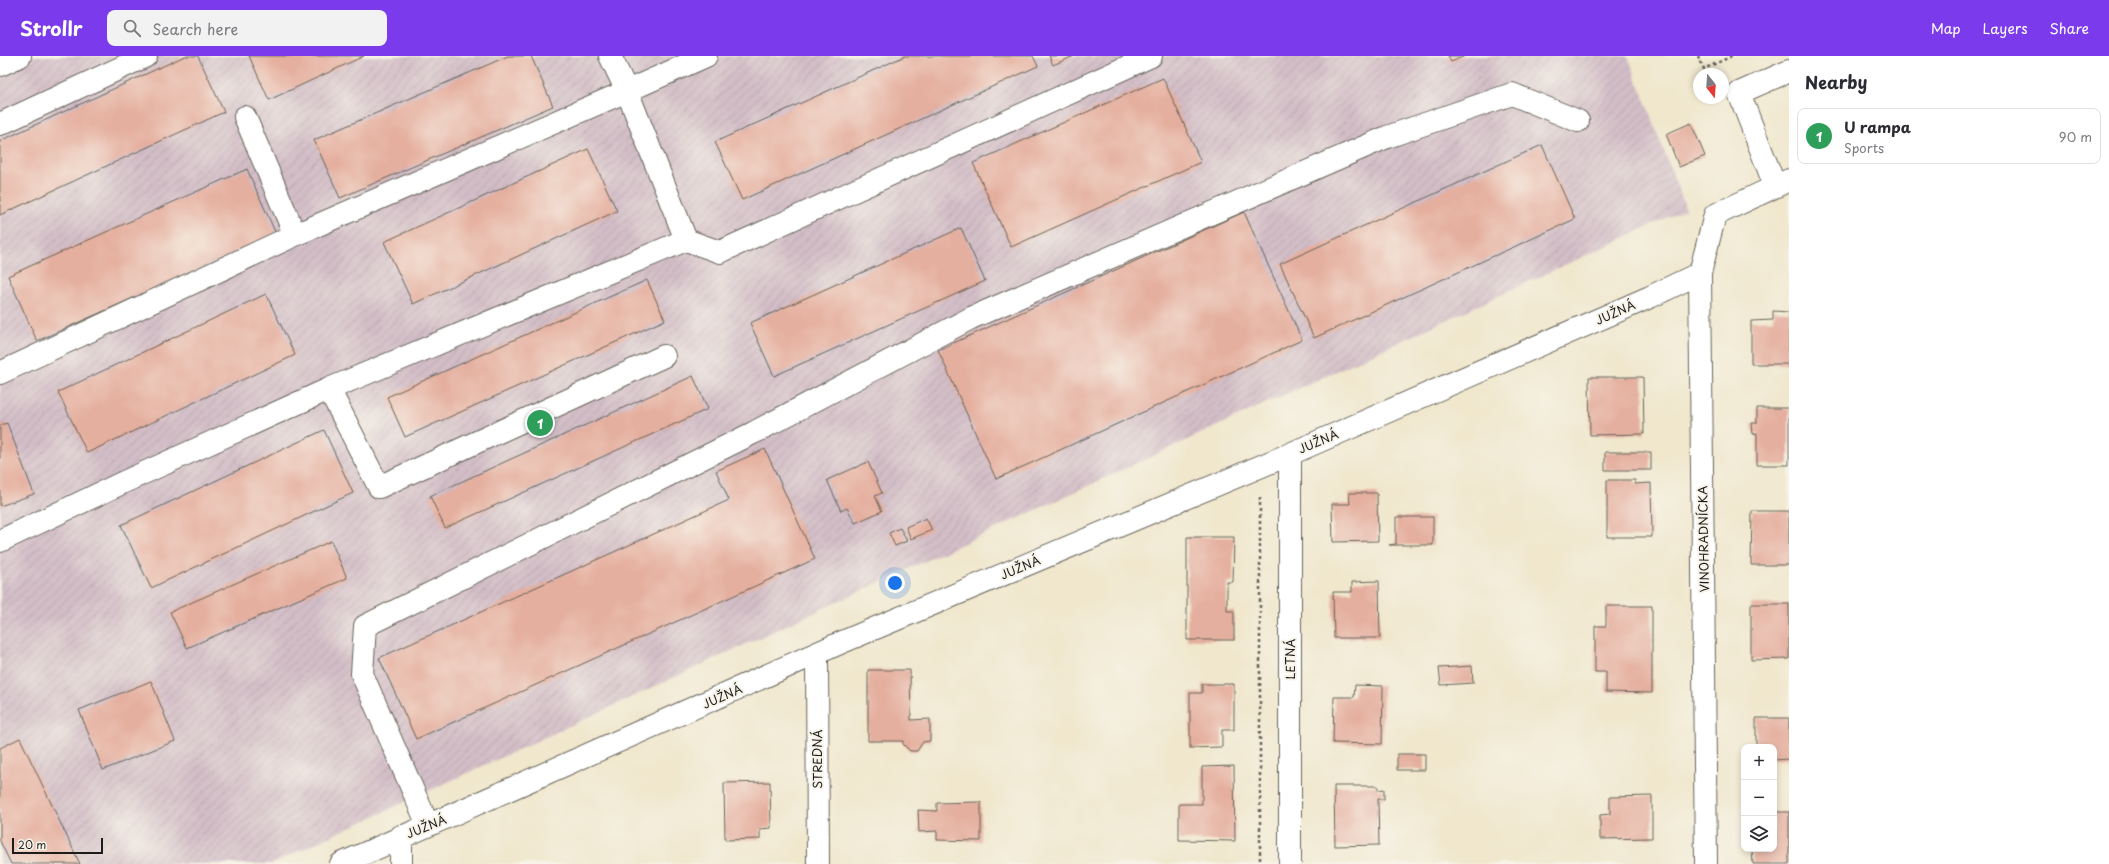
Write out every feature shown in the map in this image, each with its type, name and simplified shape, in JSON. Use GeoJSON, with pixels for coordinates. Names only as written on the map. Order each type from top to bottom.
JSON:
{"type":"FeatureCollection","features":[{"type":"Feature","properties":{"kind":"street"},"geometry":{"type":"LineString","coordinates":[[0,65],[20,56]]}},
{"type":"Feature","properties":{"kind":"street"},"geometry":{"type":"LineString","coordinates":[[0,124],[146,56]]}},
{"type":"Feature","properties":{"kind":"street"},"geometry":{"type":"LineString","coordinates":[[610,56],[627,91],[686,240]]}},
{"type":"Feature","properties":{"kind":"street"},"geometry":{"type":"LineString","coordinates":[[0,372],[295,235],[706,56]]}},
{"type":"Feature","properties":{"kind":"street"},"geometry":{"type":"LineString","coordinates":[[0,541],[124,482],[329,389],[686,240],[720,252],[1151,56]]}},
{"type":"Feature","properties":{"kind":"street"},"geometry":{"type":"LineString","coordinates":[[1782,183],[1739,93],[1789,71]]}},
{"type":"Feature","properties":{"kind":"street"},"geometry":{"type":"LineString","coordinates":[[428,825],[362,674],[365,626],[753,433],[971,318],[1387,137],[1512,94],[1578,121]]}},
{"type":"Feature","properties":{"kind":"street"},"geometry":{"type":"LineString","coordinates":[[245,117],[295,235]]}},
{"type":"Feature","properties":{"kind":"street","name":"VINOHRADNÍCKA"},"geometry":{"type":"LineString","coordinates":[[1706,864],[1700,273],[1715,215],[1782,183]]}},
{"type":"Feature","properties":{"kind":"street","name":"JUŽNÁ"},"geometry":{"type":"LineString","coordinates":[[341,864],[401,836],[817,654],[1290,454],[1650,297],[1700,273]]}},
{"type":"Feature","properties":{"kind":"street"},"geometry":{"type":"LineString","coordinates":[[329,389],[378,487],[664,356]]}},
{"type":"Feature","properties":{"kind":"street","name":"LETNÁ"},"geometry":{"type":"LineString","coordinates":[[1290,454],[1290,864]]}},
{"type":"Feature","properties":{"kind":"street","name":"STREDNÁ"},"geometry":{"type":"LineString","coordinates":[[817,654],[818,864]]}},
{"type":"Feature","properties":{"kind":"street"},"geometry":{"type":"LineString","coordinates":[[401,836],[401,864]]}},
{"type":"Feature","properties":{"kind":"path"},"geometry":{"type":"LineString","coordinates":[[1698,56],[1704,68],[1732,56]]}},
{"type":"Feature","properties":{"kind":"path"},"geometry":{"type":"LineString","coordinates":[[1260,466],[1260,864]]}},
{"type":"Feature","properties":{"kind":"shaded area"},"geometry":{"type":"Polygon","coordinates":[[[0,56],[1628,56],[1686,209],[271,864],[0,864],[0,56]]]}},
{"type":"Feature","properties":{"kind":"building"},"geometry":{"type":"Polygon","coordinates":[[[185,56],[198,56],[224,112],[0,215],[0,141],[185,56]]]}},
{"type":"Feature","properties":{"kind":"building"},"geometry":{"type":"Polygon","coordinates":[[[249,56],[364,56],[269,100],[249,56]]]}},
{"type":"Feature","properties":{"kind":"building"},"geometry":{"type":"Polygon","coordinates":[[[508,56],[531,56],[553,106],[340,198],[314,140],[508,56]]]}},
{"type":"Feature","properties":{"kind":"building"},"geometry":{"type":"Polygon","coordinates":[[[905,56],[1033,56],[1038,66],[742,200],[715,142],[905,56]]]}},
{"type":"Feature","properties":{"kind":"building"},"geometry":{"type":"Polygon","coordinates":[[[1049,56],[1074,56],[1053,65],[1049,56]]]}},
{"type":"Feature","properties":{"kind":"building"},"geometry":{"type":"Polygon","coordinates":[[[1448,56],[1465,56],[1451,62],[1448,56]]]}},
{"type":"Feature","properties":{"kind":"building"},"geometry":{"type":"Polygon","coordinates":[[[1163,78],[1201,162],[1011,247],[973,163],[1163,78]]]}},
{"type":"Feature","properties":{"kind":"building"},"geometry":{"type":"Polygon","coordinates":[[[1691,123],[1705,156],[1679,167],[1666,134],[1691,123]]]}},
{"type":"Feature","properties":{"kind":"building"},"geometry":{"type":"Polygon","coordinates":[[[1542,145],[1575,219],[1314,338],[1280,264],[1542,145]]]}},
{"type":"Feature","properties":{"kind":"building"},"geometry":{"type":"Polygon","coordinates":[[[588,149],[617,211],[413,304],[384,242],[588,149]]]}},
{"type":"Feature","properties":{"kind":"building"},"geometry":{"type":"Polygon","coordinates":[[[247,169],[276,234],[37,341],[8,276],[247,169]]]}},
{"type":"Feature","properties":{"kind":"building"},"geometry":{"type":"Polygon","coordinates":[[[1244,212],[1302,340],[996,479],[938,350],[1244,212]]]}},
{"type":"Feature","properties":{"kind":"building"},"geometry":{"type":"Polygon","coordinates":[[[961,228],[985,281],[774,376],[750,323],[961,228]]]}},
{"type":"Feature","properties":{"kind":"building"},"geometry":{"type":"Polygon","coordinates":[[[647,280],[665,320],[405,437],[387,397],[647,280]]]}},
{"type":"Feature","properties":{"kind":"building"},"geometry":{"type":"Polygon","coordinates":[[[266,294],[295,355],[87,453],[58,392],[266,294]]]}},
{"type":"Feature","properties":{"kind":"building"},"geometry":{"type":"Polygon","coordinates":[[[1773,311],[1789,312],[1789,364],[1751,364],[1751,321],[1773,320],[1773,311]]]}},
{"type":"Feature","properties":{"kind":"building"},"geometry":{"type":"Polygon","coordinates":[[[693,376],[708,409],[445,528],[430,496],[693,376]]]}},
{"type":"Feature","properties":{"kind":"building"},"geometry":{"type":"Polygon","coordinates":[[[1589,377],[1643,377],[1644,434],[1590,435],[1589,377]]]}},
{"type":"Feature","properties":{"kind":"building"},"geometry":{"type":"Polygon","coordinates":[[[1757,408],[1789,408],[1789,465],[1757,465],[1757,433],[1753,434],[1752,423],[1757,423],[1757,408]]]}},
{"type":"Feature","properties":{"kind":"building"},"geometry":{"type":"Polygon","coordinates":[[[7,423],[34,494],[0,506],[0,425],[7,423]]]}},
{"type":"Feature","properties":{"kind":"building"},"geometry":{"type":"Polygon","coordinates":[[[324,430],[353,493],[151,588],[121,525],[324,430]]]}},
{"type":"Feature","properties":{"kind":"building"},"geometry":{"type":"Polygon","coordinates":[[[765,449],[815,559],[416,739],[379,658],[729,500],[716,471],[765,449]]]}},
{"type":"Feature","properties":{"kind":"building"},"geometry":{"type":"Polygon","coordinates":[[[1605,452],[1651,452],[1651,470],[1605,470],[1605,452]]]}},
{"type":"Feature","properties":{"kind":"building"},"geometry":{"type":"Polygon","coordinates":[[[868,462],[882,493],[875,496],[882,511],[855,523],[847,508],[841,511],[827,480],[868,462]]]}},
{"type":"Feature","properties":{"kind":"building"},"geometry":{"type":"Polygon","coordinates":[[[1607,480],[1635,480],[1635,484],[1651,483],[1652,537],[1607,537],[1607,480]]]}},
{"type":"Feature","properties":{"kind":"building"},"geometry":{"type":"Polygon","coordinates":[[[1349,493],[1377,493],[1378,541],[1333,542],[1332,504],[1350,504],[1349,493]]]}},
{"type":"Feature","properties":{"kind":"building"},"geometry":{"type":"Polygon","coordinates":[[[1752,511],[1789,511],[1789,565],[1751,565],[1752,511]]]}},
{"type":"Feature","properties":{"kind":"building"},"geometry":{"type":"Polygon","coordinates":[[[1396,517],[1433,517],[1433,545],[1389,545],[1396,544],[1396,517]]]}},
{"type":"Feature","properties":{"kind":"building"},"geometry":{"type":"Polygon","coordinates":[[[926,518],[932,530],[911,539],[906,527],[926,518]]]}},
{"type":"Feature","properties":{"kind":"building"},"geometry":{"type":"Polygon","coordinates":[[[900,528],[907,541],[895,546],[889,533],[900,528]]]}},
{"type":"Feature","properties":{"kind":"building"},"geometry":{"type":"Polygon","coordinates":[[[1187,537],[1234,537],[1233,582],[1227,582],[1227,611],[1234,611],[1234,640],[1187,640],[1187,537]]]}},
{"type":"Feature","properties":{"kind":"building"},"geometry":{"type":"Polygon","coordinates":[[[331,541],[347,578],[187,648],[170,612],[331,541]]]}},
{"type":"Feature","properties":{"kind":"building"},"geometry":{"type":"Polygon","coordinates":[[[1379,581],[1380,638],[1334,638],[1333,592],[1352,592],[1352,582],[1379,581]]]}},
{"type":"Feature","properties":{"kind":"building"},"geometry":{"type":"Polygon","coordinates":[[[1751,604],[1789,604],[1789,659],[1751,660],[1751,604]]]}},
{"type":"Feature","properties":{"kind":"building"},"geometry":{"type":"Polygon","coordinates":[[[1606,606],[1652,606],[1652,693],[1606,692],[1606,672],[1595,672],[1595,626],[1606,626],[1606,606]]]}},
{"type":"Feature","properties":{"kind":"building"},"geometry":{"type":"Polygon","coordinates":[[[1472,666],[1473,683],[1441,685],[1439,668],[1472,666]]]}},
{"type":"Feature","properties":{"kind":"building"},"geometry":{"type":"Polygon","coordinates":[[[868,670],[910,670],[911,720],[930,719],[930,741],[923,742],[917,751],[910,751],[903,744],[903,741],[868,741],[868,670]]]}},
{"type":"Feature","properties":{"kind":"building"},"geometry":{"type":"Polygon","coordinates":[[[151,681],[175,741],[103,770],[79,710],[151,681]]]}},
{"type":"Feature","properties":{"kind":"building"},"geometry":{"type":"Polygon","coordinates":[[[1202,684],[1234,684],[1234,730],[1222,730],[1222,747],[1190,748],[1190,693],[1202,693],[1202,684]]]}},
{"type":"Feature","properties":{"kind":"building"},"geometry":{"type":"Polygon","coordinates":[[[1355,685],[1383,686],[1382,744],[1333,743],[1334,697],[1354,697],[1355,685]]]}},
{"type":"Feature","properties":{"kind":"building"},"geometry":{"type":"Polygon","coordinates":[[[1756,718],[1789,718],[1789,759],[1777,760],[1777,744],[1756,744],[1756,718]]]}},
{"type":"Feature","properties":{"kind":"building"},"geometry":{"type":"Polygon","coordinates":[[[20,738],[80,864],[11,864],[0,841],[0,748],[20,738]]]}},
{"type":"Feature","properties":{"kind":"building"},"geometry":{"type":"Polygon","coordinates":[[[1397,754],[1425,754],[1425,770],[1397,770],[1397,754]]]}},
{"type":"Feature","properties":{"kind":"building"},"geometry":{"type":"Polygon","coordinates":[[[1234,766],[1235,841],[1179,840],[1179,804],[1202,804],[1202,767],[1234,766]]]}},
{"type":"Feature","properties":{"kind":"building"},"geometry":{"type":"Polygon","coordinates":[[[770,782],[771,828],[760,829],[760,839],[725,840],[724,783],[770,782]]]}},
{"type":"Feature","properties":{"kind":"building"},"geometry":{"type":"Polygon","coordinates":[[[1334,786],[1378,786],[1378,790],[1384,789],[1384,799],[1378,799],[1379,845],[1335,846],[1334,786]]]}},
{"type":"Feature","properties":{"kind":"building"},"geometry":{"type":"Polygon","coordinates":[[[1652,796],[1652,838],[1600,839],[1600,815],[1610,814],[1610,797],[1652,796]]]}},
{"type":"Feature","properties":{"kind":"building"},"geometry":{"type":"Polygon","coordinates":[[[981,802],[981,841],[937,840],[937,831],[919,832],[918,810],[937,811],[937,803],[981,802]]]}},
{"type":"Feature","properties":{"kind":"building"},"geometry":{"type":"Polygon","coordinates":[[[1777,812],[1789,812],[1789,864],[1753,864],[1752,852],[1777,852],[1777,812]]]}},
{"type":"Feature","properties":{"kind":"place","name":"U rampa"},"geometry":{"type":"Point","coordinates":[540,423]}}]}
